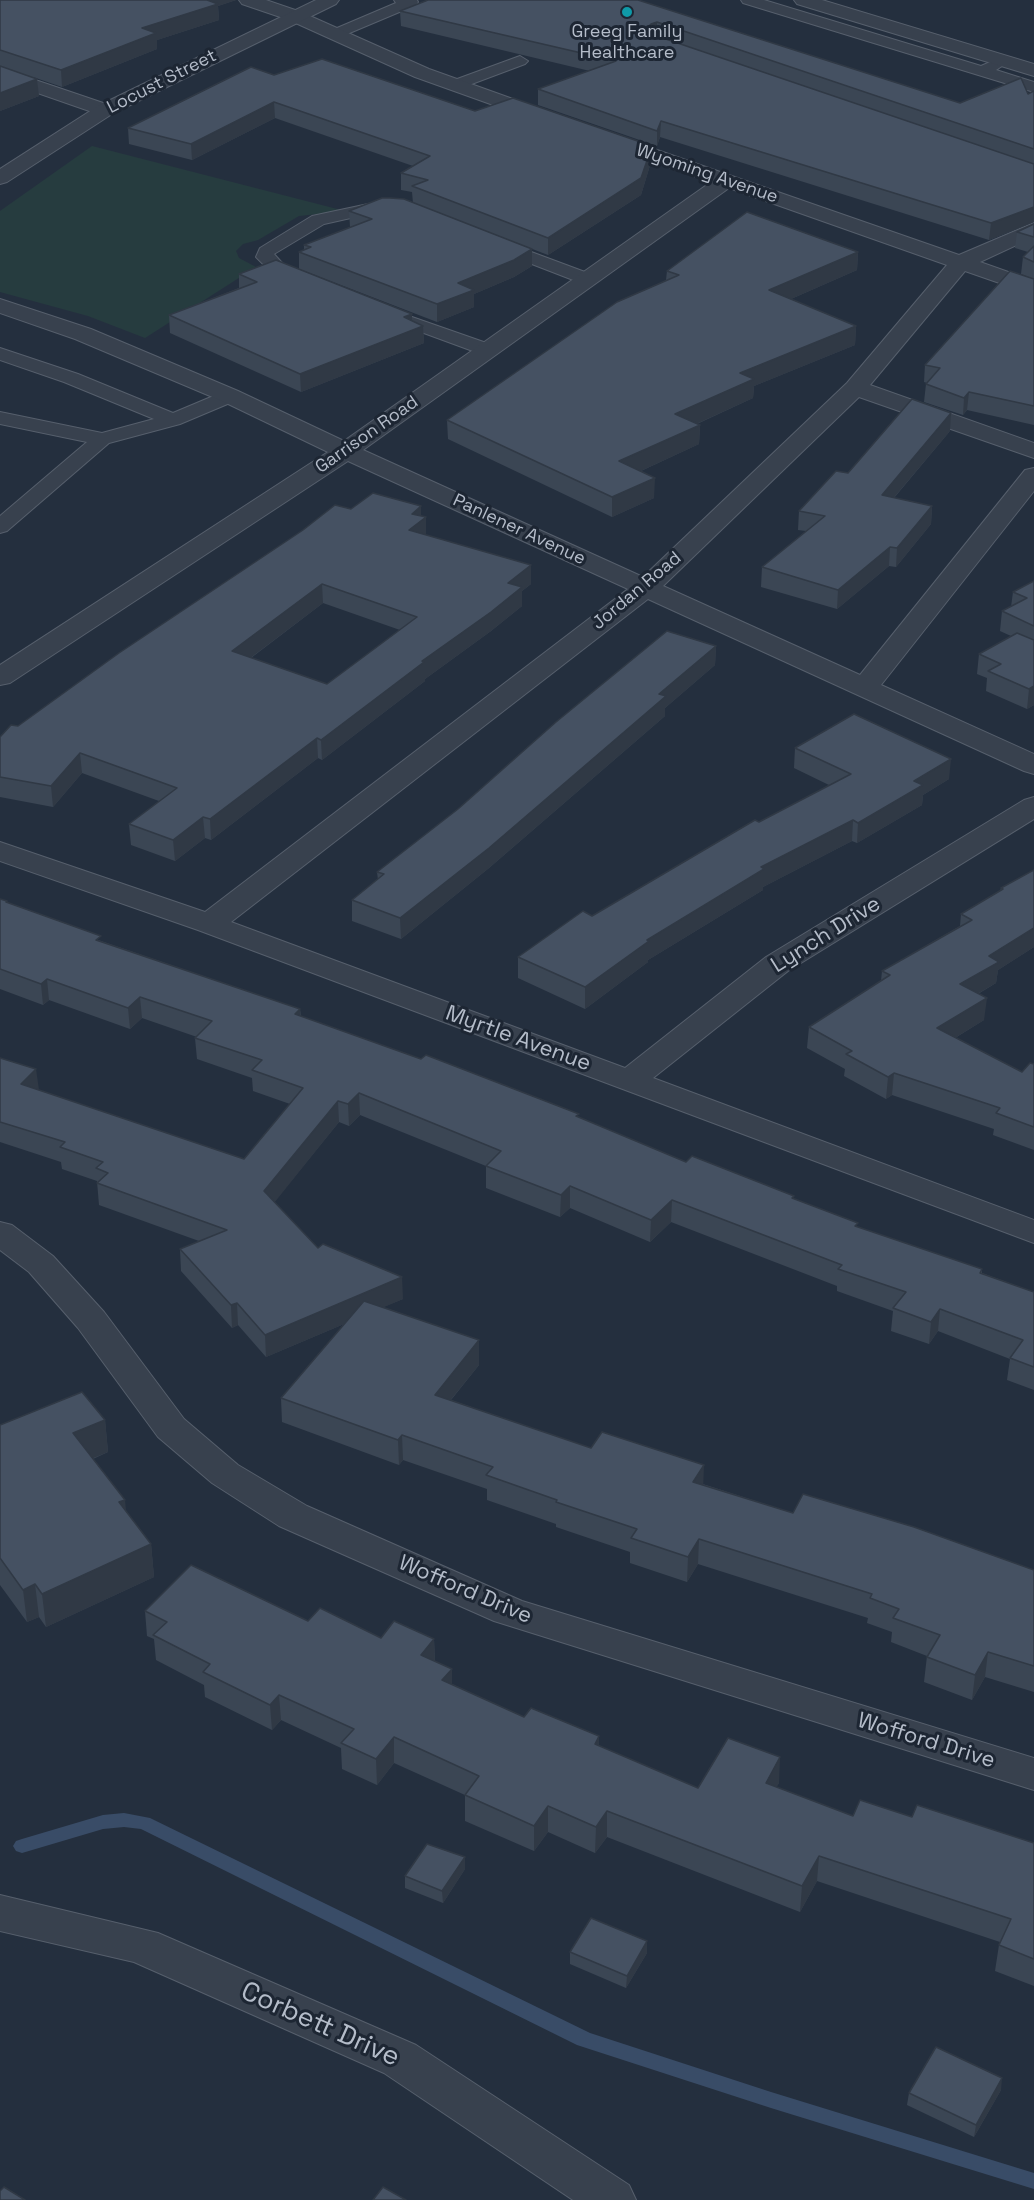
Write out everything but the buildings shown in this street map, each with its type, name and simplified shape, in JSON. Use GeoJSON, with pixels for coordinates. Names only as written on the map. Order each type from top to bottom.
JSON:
{"type":"FeatureCollection","features":[{"type":"Feature","properties":{"kind":"street"},"geometry":{"type":"LineString","coordinates":[[248,0],[295,16],[423,73],[565,124]]}},
{"type":"Feature","properties":{"kind":"street","name":"Locust Street"},"geometry":{"type":"LineString","coordinates":[[0,178],[105,110],[330,0]]}},
{"type":"Feature","properties":{"kind":"street"},"geometry":{"type":"LineString","coordinates":[[802,0],[1034,70]]}},
{"type":"Feature","properties":{"kind":"street"},"geometry":{"type":"LineString","coordinates":[[0,74],[105,110]]}},
{"type":"Feature","properties":{"kind":"street","name":"Wyoming Avenue"},"geometry":{"type":"LineString","coordinates":[[597,135],[1034,288]]}},
{"type":"Feature","properties":{"kind":"street","name":"Garrison Road"},"geometry":{"type":"LineString","coordinates":[[0,677],[346,451],[725,181]]}},
{"type":"Feature","properties":{"kind":"street","name":"Jordan Road"},"geometry":{"type":"LineString","coordinates":[[209,924],[646,588],[855,388],[961,262],[1034,229]]}},
{"type":"Feature","properties":{"kind":"street","name":"Panlener Avenue"},"geometry":{"type":"LineString","coordinates":[[0,306],[92,337],[230,396],[1034,765]]}},
{"type":"Feature","properties":{"kind":"street"},"geometry":{"type":"LineString","coordinates":[[855,388],[1034,451]]}},
{"type":"Feature","properties":{"kind":"street"},"geometry":{"type":"LineString","coordinates":[[865,687],[1034,475]]}},
{"type":"Feature","properties":{"kind":"street","name":"Lynch Drive"},"geometry":{"type":"LineString","coordinates":[[630,1080],[777,964],[1034,806]]}},
{"type":"Feature","properties":{"kind":"street","name":"Myrtle Avenue"},"geometry":{"type":"LineString","coordinates":[[0,851],[209,924],[1034,1232]]}},
{"type":"Feature","properties":{"kind":"street","name":"Wofford Drive"},"geometry":{"type":"LineString","coordinates":[[0,1233],[41,1264],[84,1312],[171,1428],[225,1474],[293,1516],[508,1611],[1034,1774]]}},
{"type":"Feature","properties":{"kind":"street","name":"Corbett Drive"},"geometry":{"type":"LineString","coordinates":[[0,1912],[142,1946],[400,2059],[612,2200]]}},
{"type":"Feature","properties":{"kind":"lane"},"geometry":{"type":"LineString","coordinates":[[334,34],[411,3],[401,0]]}},
{"type":"Feature","properties":{"kind":"lane"},"geometry":{"type":"LineString","coordinates":[[748,0],[1034,87]]}},
{"type":"Feature","properties":{"kind":"lane"},"geometry":{"type":"LineString","coordinates":[[455,85],[520,61]]}},
{"type":"Feature","properties":{"kind":"lane"},"geometry":{"type":"LineString","coordinates":[[982,71],[1004,61]]}},
{"type":"Feature","properties":{"kind":"lane"},"geometry":{"type":"LineString","coordinates":[[318,286],[277,268],[265,256],[266,252],[318,220],[373,208],[399,208]]}},
{"type":"Feature","properties":{"kind":"lane"},"geometry":{"type":"LineString","coordinates":[[482,238],[587,279]]}},
{"type":"Feature","properties":{"kind":"lane"},"geometry":{"type":"LineString","coordinates":[[373,307],[488,350]]}},
{"type":"Feature","properties":{"kind":"lane"},"geometry":{"type":"LineString","coordinates":[[0,354],[71,378],[173,420]]}},
{"type":"Feature","properties":{"kind":"lane"},"geometry":{"type":"LineString","coordinates":[[0,527],[102,439],[173,420],[230,396]]}},
{"type":"Feature","properties":{"kind":"lane"},"geometry":{"type":"LineString","coordinates":[[0,418],[102,439]]}},
{"type":"Feature","properties":{"kind":"green space"},"geometry":{"type":"Polygon","coordinates":[[[92,146],[345,211],[299,216],[258,240],[243,244],[236,251],[239,258],[256,267],[145,338],[88,316],[0,292],[0,211],[92,146]]]}},
{"type":"Feature","properties":{"kind":"waterway"},"geometry":{"type":"LineString","coordinates":[[22,1846],[103,1822],[124,1820],[144,1823],[584,2039],[771,2100],[1034,2181]]}},
{"type":"Feature","properties":{"kind":"place","name":"Greeg Family Healthcare"},"geometry":{"type":"Point","coordinates":[627,12]}}]}
